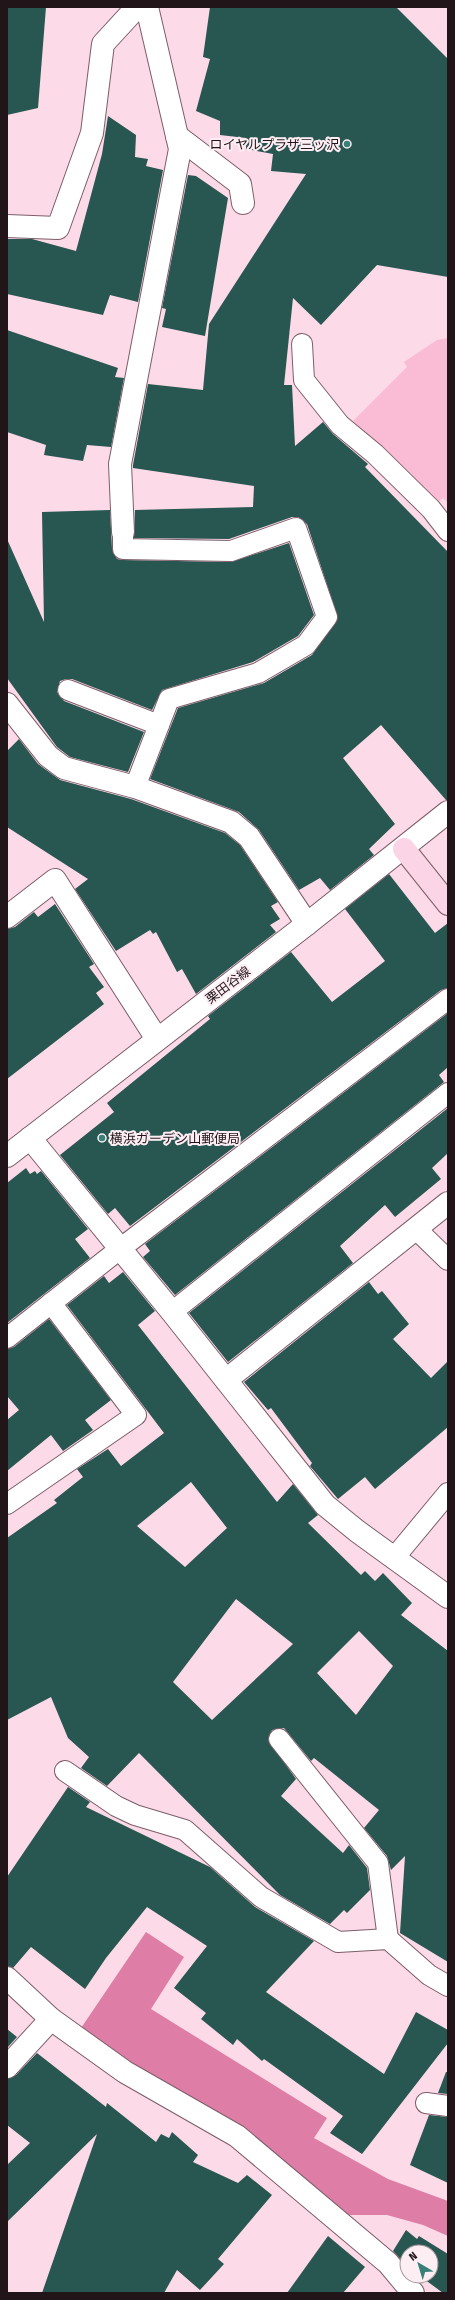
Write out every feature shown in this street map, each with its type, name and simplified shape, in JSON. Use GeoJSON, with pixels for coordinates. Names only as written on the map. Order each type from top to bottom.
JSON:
{"type":"FeatureCollection","features":[{"type":"Feature","properties":{"kind":"street"},"geometry":{"type":"LineString","coordinates":[[7,226],[58,228],[92,133],[103,44],[136,7]]}},
{"type":"Feature","properties":{"kind":"street"},"geometry":{"type":"LineString","coordinates":[[123,532],[120,464],[180,149],[147,7]]}},
{"type":"Feature","properties":{"kind":"street"},"geometry":{"type":"LineString","coordinates":[[177,136],[240,184],[243,203]]}},
{"type":"Feature","properties":{"kind":"street"},"geometry":{"type":"LineString","coordinates":[[7,704],[48,756],[64,768],[134,787],[231,822],[249,837],[307,924]]}},
{"type":"Feature","properties":{"kind":"street","name":"栗田谷線"},"geometry":{"type":"LineString","coordinates":[[7,1156],[307,924],[448,812]]}},
{"type":"Feature","properties":{"kind":"street"},"geometry":{"type":"LineString","coordinates":[[404,848],[448,904]]}},
{"type":"Feature","properties":{"kind":"street"},"geometry":{"type":"LineString","coordinates":[[7,917],[55,880],[157,1039]]}},
{"type":"Feature","properties":{"kind":"street"},"geometry":{"type":"LineString","coordinates":[[30,1138],[121,1248],[325,1505],[357,1531],[448,1597]]}},
{"type":"Feature","properties":{"kind":"street"},"geometry":{"type":"LineString","coordinates":[[226,1380],[448,1203]]}},
{"type":"Feature","properties":{"kind":"street"},"geometry":{"type":"LineString","coordinates":[[7,1978],[52,2019],[125,2072],[237,2136],[388,2263],[413,2293]]}},
{"type":"Feature","properties":{"kind":"street"},"geometry":{"type":"LineString","coordinates":[[7,2067],[52,2019]]}},
{"type":"Feature","properties":{"kind":"lane"},"geometry":{"type":"LineString","coordinates":[[302,344],[304,380],[340,425],[375,454],[431,509],[448,531]]}},
{"type":"Feature","properties":{"kind":"lane"},"geometry":{"type":"LineString","coordinates":[[123,532],[123,549],[231,551],[296,528],[327,617],[306,645],[258,673],[169,699],[134,787]]}},
{"type":"Feature","properties":{"kind":"lane"},"geometry":{"type":"LineString","coordinates":[[68,690],[159,725]]}},
{"type":"Feature","properties":{"kind":"lane"},"geometry":{"type":"LineString","coordinates":[[7,1338],[121,1248],[448,999]]}},
{"type":"Feature","properties":{"kind":"lane"},"geometry":{"type":"LineString","coordinates":[[172,1312],[448,1093]]}},
{"type":"Feature","properties":{"kind":"lane"},"geometry":{"type":"LineString","coordinates":[[416,1229],[448,1260]]}},
{"type":"Feature","properties":{"kind":"lane"},"geometry":{"type":"LineString","coordinates":[[7,1504],[136,1415],[51,1303]]}},
{"type":"Feature","properties":{"kind":"lane"},"geometry":{"type":"LineString","coordinates":[[394,1558],[448,1493]]}},
{"type":"Feature","properties":{"kind":"lane"},"geometry":{"type":"LineString","coordinates":[[279,1739],[378,1863],[388,1939],[429,1974],[448,1986]]}},
{"type":"Feature","properties":{"kind":"lane"},"geometry":{"type":"LineString","coordinates":[[65,1771],[116,1806],[135,1815],[185,1830],[261,1897],[338,1942],[388,1939]]}},
{"type":"Feature","properties":{"kind":"lane"},"geometry":{"type":"LineString","coordinates":[[426,2103],[448,2106]]}},
{"type":"Feature","properties":{"kind":"shaded area"},"geometry":{"type":"Polygon","coordinates":[[[448,338],[448,503],[443,498],[435,505],[353,421],[407,367],[404,362],[437,340],[448,338]]]}},
{"type":"Feature","properties":{"kind":"shaded area"},"geometry":{"type":"Polygon","coordinates":[[[146,1932],[184,1957],[151,2009],[327,2118],[314,2138],[388,2179],[448,2201],[448,2236],[423,2225],[387,2215],[341,2215],[125,2065],[79,2031],[146,1932]]]}},
{"type":"Feature","properties":{"kind":"building"},"geometry":{"type":"Polygon","coordinates":[[[7,7],[46,7],[38,108],[7,115],[7,7]]]}},
{"type":"Feature","properties":{"kind":"building"},"geometry":{"type":"Polygon","coordinates":[[[210,7],[396,7],[448,59],[448,277],[377,265],[321,325],[293,298],[284,385],[292,385],[295,446],[323,422],[333,434],[368,464],[365,467],[448,552],[448,800],[446,800],[381,725],[343,758],[395,824],[369,849],[374,855],[330,890],[320,878],[299,890],[259,830],[239,812],[150,779],[178,708],[264,683],[312,655],[338,618],[307,524],[298,517],[292,517],[229,539],[134,538],[135,510],[253,507],[254,486],[133,468],[133,465],[148,384],[203,390],[209,324],[306,174],[271,171],[273,154],[246,149],[246,138],[220,135],[220,121],[196,111],[210,59],[203,57],[210,7]]]}},
{"type":"Feature","properties":{"kind":"building"},"geometry":{"type":"Polygon","coordinates":[[[108,116],[136,135],[135,157],[148,159],[146,166],[163,170],[138,302],[110,295],[103,315],[7,294],[7,239],[32,239],[76,251],[102,154],[108,116]]]}},
{"type":"Feature","properties":{"kind":"building"},"geometry":{"type":"Polygon","coordinates":[[[188,175],[196,176],[228,198],[205,336],[162,327],[166,309],[162,308],[188,175]]]}},
{"type":"Feature","properties":{"kind":"building"},"geometry":{"type":"Polygon","coordinates":[[[7,330],[118,368],[115,377],[124,378],[111,447],[87,445],[83,461],[44,455],[46,445],[7,432],[7,330]]]}},
{"type":"Feature","properties":{"kind":"building"},"geometry":{"type":"Polygon","coordinates":[[[110,510],[112,549],[117,559],[122,560],[231,562],[289,543],[314,615],[298,636],[253,662],[162,690],[152,710],[72,679],[60,681],[57,692],[64,701],[144,732],[128,772],[70,757],[57,747],[7,678],[7,539],[44,622],[42,512],[110,510]]]}},
{"type":"Feature","properties":{"kind":"building"},"geometry":{"type":"Polygon","coordinates":[[[19,739],[38,764],[60,780],[131,799],[225,833],[240,845],[278,902],[271,906],[280,919],[270,925],[276,932],[196,994],[182,969],[177,972],[156,932],[153,934],[150,930],[116,951],[75,889],[88,879],[7,827],[7,751],[19,739]]]}},
{"type":"Feature","properties":{"kind":"building"},"geometry":{"type":"Polygon","coordinates":[[[389,874],[435,933],[448,923],[448,988],[441,990],[130,1226],[115,1208],[108,1214],[60,1155],[114,1112],[107,1103],[210,1019],[208,1016],[291,952],[332,1002],[385,961],[345,909],[389,874]]]}},
{"type":"Feature","properties":{"kind":"building"},"geometry":{"type":"Polygon","coordinates":[[[55,904],[94,964],[89,967],[104,987],[96,993],[104,1004],[7,1079],[7,929],[15,927],[34,912],[38,917],[55,904]]]}},
{"type":"Feature","properties":{"kind":"building"},"geometry":{"type":"Polygon","coordinates":[[[448,1013],[448,1067],[439,1075],[444,1082],[175,1295],[143,1257],[150,1251],[145,1244],[448,1013]]]}},
{"type":"Feature","properties":{"kind":"building"},"geometry":{"type":"Polygon","coordinates":[[[448,1108],[448,1153],[432,1168],[441,1179],[395,1217],[385,1205],[340,1246],[353,1263],[228,1362],[189,1313],[448,1108]]]}},
{"type":"Feature","properties":{"kind":"building"},"geometry":{"type":"Polygon","coordinates":[[[26,1168],[30,1174],[35,1171],[37,1174],[41,1171],[88,1229],[75,1239],[90,1258],[7,1323],[7,1183],[26,1168]]]}},
{"type":"Feature","properties":{"kind":"building"},"geometry":{"type":"Polygon","coordinates":[[[123,1272],[155,1311],[138,1325],[277,1502],[293,1484],[318,1515],[308,1523],[361,1575],[365,1571],[375,1581],[383,1573],[412,1603],[401,1615],[448,1651],[448,1962],[400,1933],[405,1856],[391,1870],[387,1856],[364,1828],[379,1810],[314,1758],[311,1761],[284,1728],[272,1730],[268,1740],[296,1779],[281,1796],[343,1853],[349,1845],[367,1868],[370,1890],[347,1913],[344,1910],[330,1924],[280,1895],[139,1753],[107,1786],[81,1768],[89,1757],[68,1738],[51,1697],[7,1720],[7,1538],[57,1503],[54,1500],[83,1477],[77,1469],[108,1449],[121,1466],[164,1433],[67,1305],[104,1276],[109,1283],[123,1272]],[[191,1482],[137,1526],[185,1567],[227,1528],[191,1482]],[[236,1599],[173,1682],[212,1720],[293,1644],[236,1599]],[[359,1631],[317,1673],[356,1715],[393,1666],[359,1631]]]}},
{"type":"Feature","properties":{"kind":"building"},"geometry":{"type":"Polygon","coordinates":[[[369,1282],[378,1294],[382,1291],[409,1324],[393,1339],[431,1378],[448,1361],[448,1427],[375,1489],[365,1477],[338,1499],[310,1466],[312,1463],[271,1408],[268,1410],[244,1382],[369,1282]]]}},
{"type":"Feature","properties":{"kind":"building"},"geometry":{"type":"Polygon","coordinates":[[[49,1319],[111,1400],[85,1420],[93,1430],[63,1451],[51,1435],[7,1471],[7,1420],[19,1410],[7,1396],[7,1349],[14,1347],[49,1319]]]}},
{"type":"Feature","properties":{"kind":"building"},"geometry":{"type":"Polygon","coordinates":[[[68,1787],[90,1802],[86,1807],[210,1867],[255,1907],[314,1941],[266,1992],[384,2074],[416,2012],[448,2030],[448,2043],[362,2154],[330,2133],[343,2116],[264,2059],[262,2061],[237,2039],[233,2045],[201,2019],[206,2013],[174,1988],[207,1946],[147,1907],[106,1958],[85,1989],[31,1947],[13,1968],[7,1966],[7,1877],[68,1787]]]}},
{"type":"Feature","properties":{"kind":"building"},"geometry":{"type":"Polygon","coordinates":[[[7,2029],[17,2037],[7,2048],[7,2029]]]}},
{"type":"Feature","properties":{"kind":"building"},"geometry":{"type":"Polygon","coordinates":[[[37,2053],[106,2107],[107,2103],[156,2142],[161,2134],[169,2138],[172,2132],[198,2155],[193,2162],[238,2183],[247,2175],[272,2195],[218,2259],[224,2264],[200,2290],[177,2270],[164,2293],[42,2293],[97,2134],[7,2222],[7,2165],[30,2143],[7,2125],[7,2079],[16,2075],[37,2053]]]}},
{"type":"Feature","properties":{"kind":"building"},"geometry":{"type":"Polygon","coordinates":[[[446,2072],[448,2072],[448,2094],[438,2093],[446,2072]]]}},
{"type":"Feature","properties":{"kind":"building"},"geometry":{"type":"Polygon","coordinates":[[[429,2115],[448,2117],[448,2183],[410,2165],[429,2115]]]}},
{"type":"Feature","properties":{"kind":"building"},"geometry":{"type":"Polygon","coordinates":[[[406,2230],[417,2239],[419,2236],[432,2244],[399,2244],[399,2257],[393,2251],[406,2230]]]}},
{"type":"Feature","properties":{"kind":"building"},"geometry":{"type":"Polygon","coordinates":[[[328,2236],[365,2267],[343,2293],[287,2293],[328,2236]]]}},
{"type":"Feature","properties":{"kind":"building"},"geometry":{"type":"Polygon","coordinates":[[[439,2248],[448,2254],[448,2293],[443,2293],[431,2284],[439,2284],[439,2248]]]}},
{"type":"Feature","properties":{"kind":"place","name":"ロイヤルプラザ三ッ沢"},"geometry":{"type":"Point","coordinates":[347,144]}},
{"type":"Feature","properties":{"kind":"place","name":"横浜ガーデン山郵便局"},"geometry":{"type":"Point","coordinates":[102,1138]}}]}
